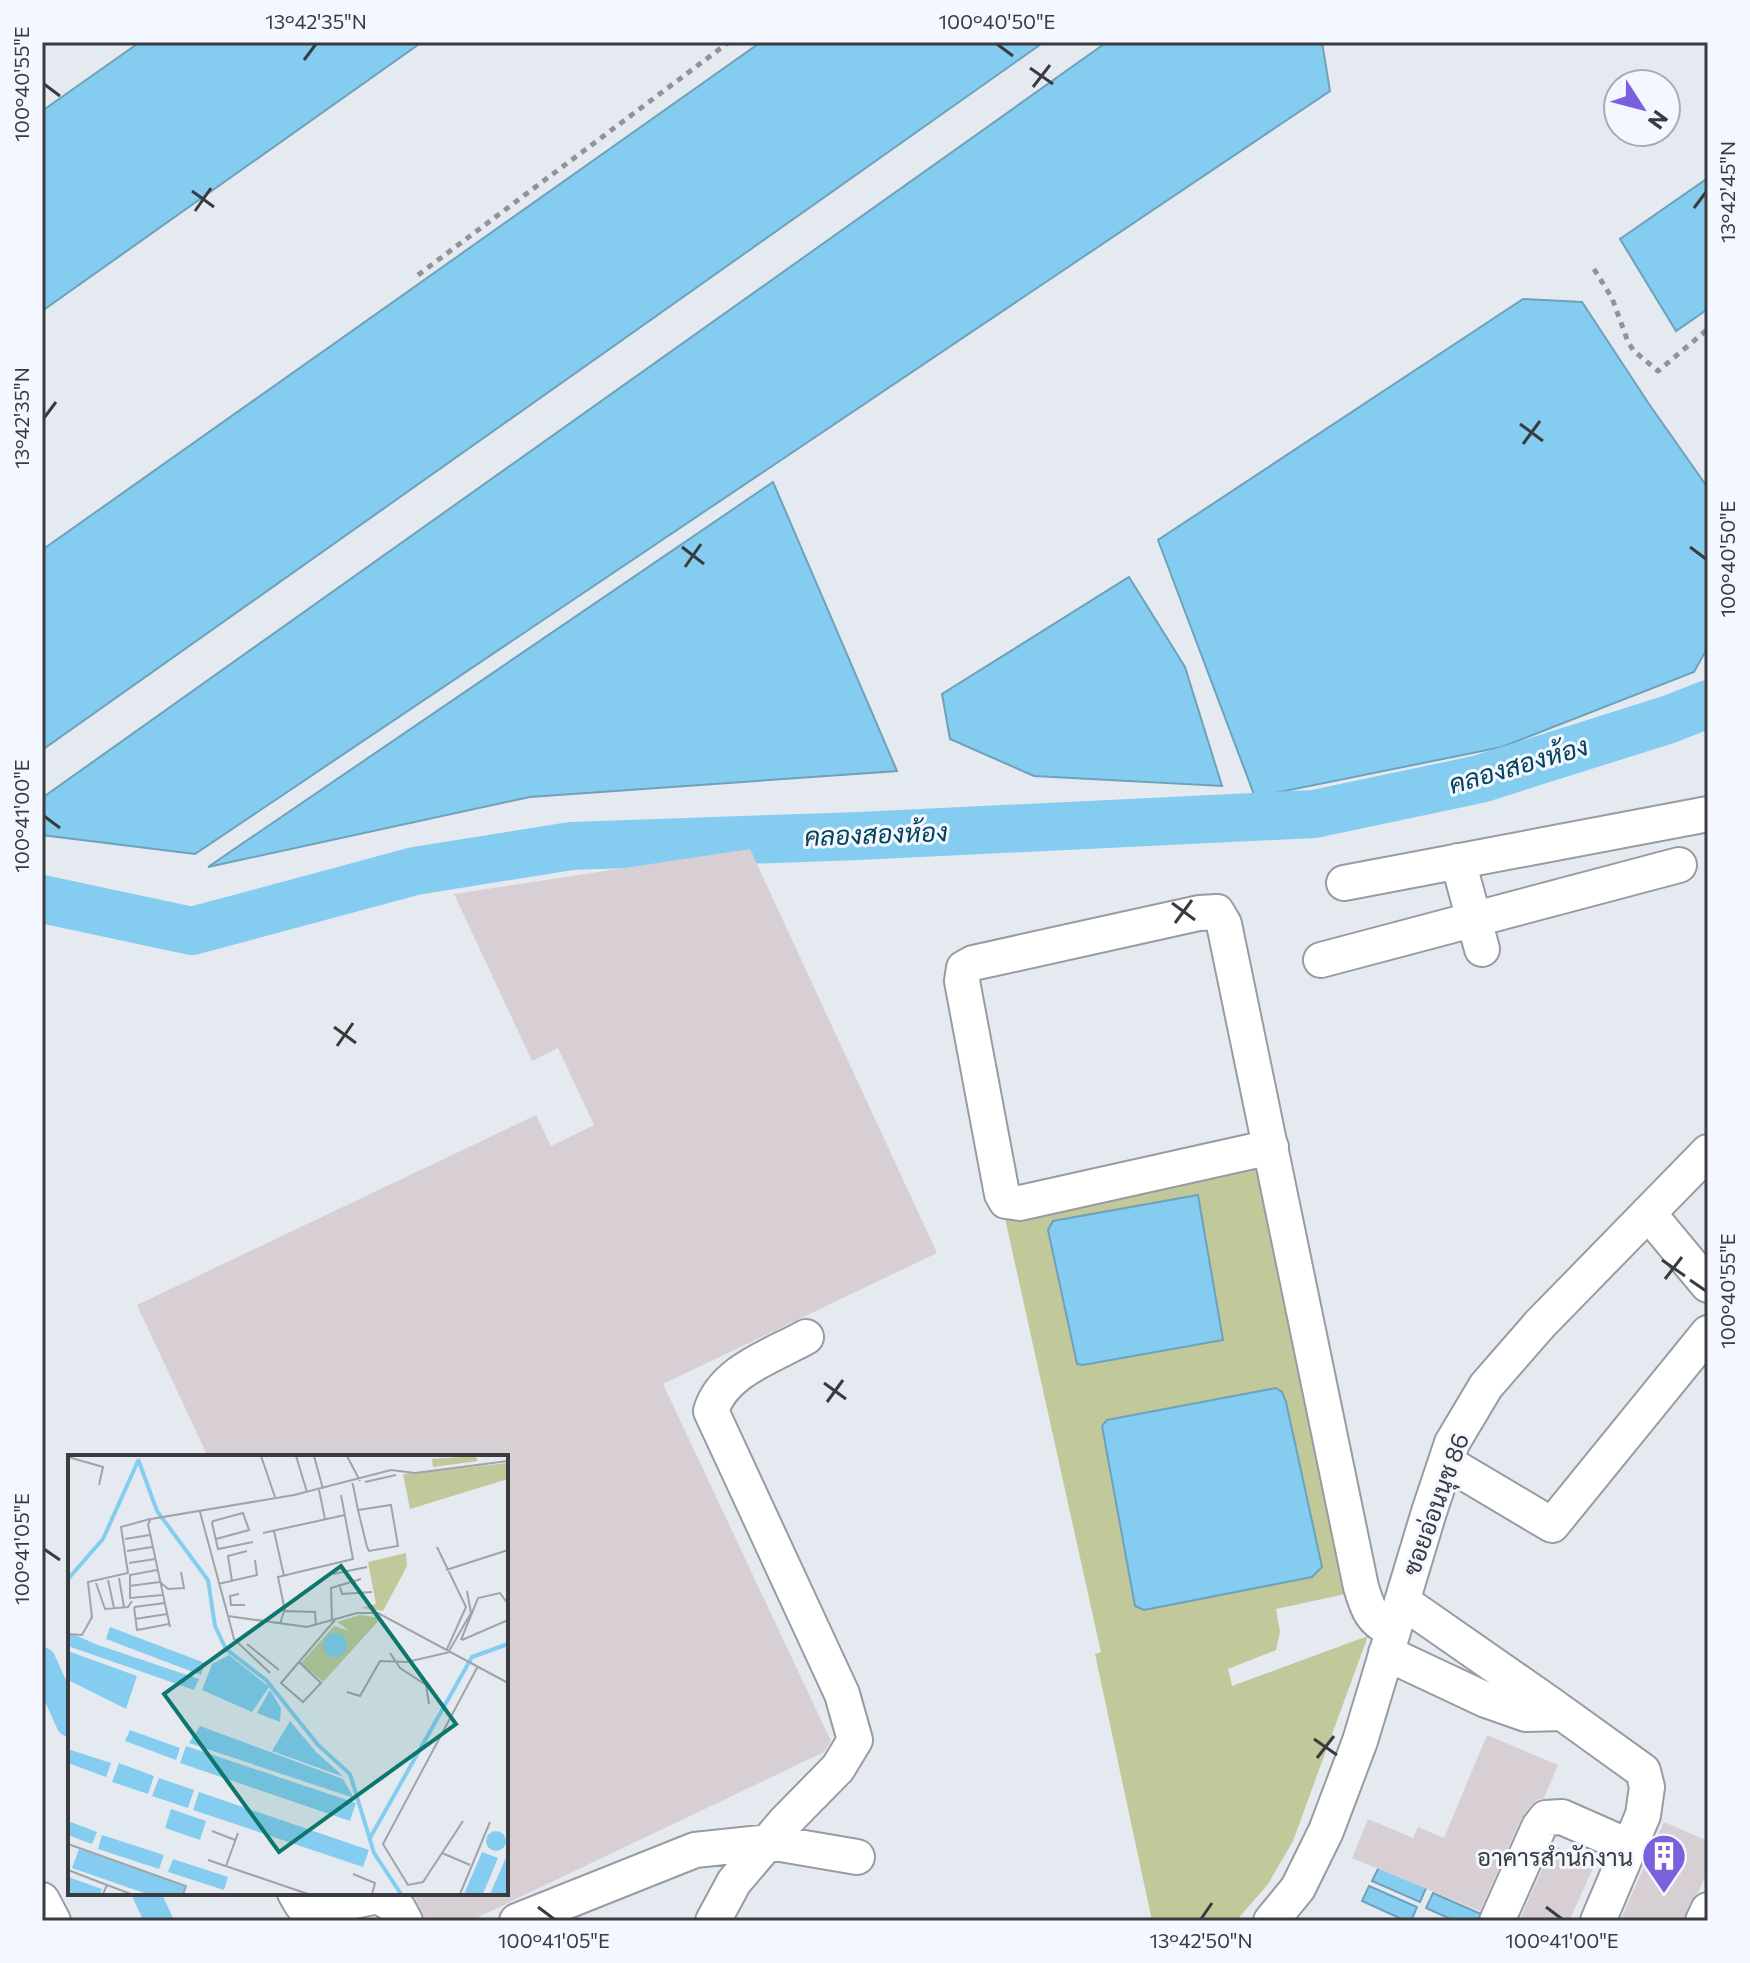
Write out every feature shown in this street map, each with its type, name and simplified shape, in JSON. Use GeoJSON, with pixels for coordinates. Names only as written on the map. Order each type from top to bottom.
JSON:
{"type":"FeatureCollection","features":[{"type":"Feature","properties":{"kind":"street"},"geometry":{"type":"LineString","coordinates":[[1344,883],[1708,814]]}},
{"type":"Feature","properties":{"kind":"street"},"geometry":{"type":"LineString","coordinates":[[1458,861],[1478,934]]}},
{"type":"Feature","properties":{"kind":"street"},"geometry":{"type":"LineString","coordinates":[[1321,960],[1478,934],[1679,865]]}},
{"type":"Feature","properties":{"kind":"street"},"geometry":{"type":"LineString","coordinates":[[1271,1147],[1020,1203],[1006,1201],[1002,1194],[962,981],[964,968],[988,959],[1199,913],[1217,912],[1224,924],[1271,1147],[1361,1587],[1368,1608],[1378,1623],[1394,1628],[1563,1713],[1643,1771],[1647,1787],[1643,1815],[1598,1921]]}},
{"type":"Feature","properties":{"kind":"street","name":"ซอยอ่อนนุช 86"},"geometry":{"type":"LineString","coordinates":[[1271,1921],[1298,1888],[1326,1831],[1360,1741],[1452,1443],[1486,1386],[1540,1324],[1708,1152]]}},
{"type":"Feature","properties":{"kind":"street"},"geometry":{"type":"LineString","coordinates":[[1648,1213],[1708,1285]]}},
{"type":"Feature","properties":{"kind":"street"},"geometry":{"type":"LineString","coordinates":[[1446,1462],[1552,1525],[1708,1333]]}},
{"type":"Feature","properties":{"kind":"street"},"geometry":{"type":"LineString","coordinates":[[713,1921],[734,1882],[785,1822],[838,1768],[855,1740],[842,1694],[711,1411],[715,1399],[736,1374],[806,1337]]}},
{"type":"Feature","properties":{"kind":"street"},"geometry":{"type":"LineString","coordinates":[[1394,1628],[1500,1705],[1526,1714],[1563,1713]]}},
{"type":"Feature","properties":{"kind":"street"},"geometry":{"type":"LineString","coordinates":[[1497,1921],[1539,1827],[1546,1818],[1562,1817],[1630,1847]]}},
{"type":"Feature","properties":{"kind":"street"},"geometry":{"type":"LineString","coordinates":[[517,1921],[695,1850],[769,1842],[857,1857]]}},
{"type":"Feature","properties":{"kind":"street"},"geometry":{"type":"LineString","coordinates":[[296,1895],[302,1905],[324,1907],[378,1896],[398,1908],[405,1921]]}},
{"type":"Feature","properties":{"kind":"street"},"geometry":{"type":"LineString","coordinates":[[42,1900],[53,1921]]}},
{"type":"Feature","properties":{"kind":"street"},"geometry":{"type":"LineString","coordinates":[[1703,1921],[1708,1910]]}},
{"type":"Feature","properties":{"kind":"path"},"geometry":{"type":"LineString","coordinates":[[418,275],[729,42]]}},
{"type":"Feature","properties":{"kind":"path"},"geometry":{"type":"LineString","coordinates":[[1594,269],[1612,298],[1628,342],[1658,371],[1708,329]]}},
{"type":"Feature","properties":{"kind":"green space"},"geometry":{"type":"Polygon","coordinates":[[[1260,1159],[1350,1593],[1276,1609],[1280,1632],[1276,1650],[1228,1669],[1232,1686],[1368,1636],[1293,1841],[1268,1884],[1236,1921],[1152,1921],[1095,1654],[1101,1652],[1004,1214],[1260,1159]]]}},
{"type":"Feature","properties":{"kind":"water"},"geometry":{"type":"Polygon","coordinates":[[[140,42],[422,42],[42,311],[42,111],[140,42]]]}},
{"type":"Feature","properties":{"kind":"water"},"geometry":{"type":"Polygon","coordinates":[[[761,42],[1044,42],[42,750],[42,550],[761,42]]]}},
{"type":"Feature","properties":{"kind":"water"},"geometry":{"type":"Polygon","coordinates":[[[1107,42],[1322,42],[1330,91],[195,854],[42,835],[42,798],[1107,42]]]}},
{"type":"Feature","properties":{"kind":"water"},"geometry":{"type":"Polygon","coordinates":[[[1708,178],[1708,309],[1676,331],[1620,239],[1708,178]]]}},
{"type":"Feature","properties":{"kind":"water"},"geometry":{"type":"Polygon","coordinates":[[[1523,299],[1582,302],[1708,488],[1708,647],[1694,672],[1502,747],[1255,797],[1158,540],[1523,299]]]}},
{"type":"Feature","properties":{"kind":"water"},"geometry":{"type":"Polygon","coordinates":[[[773,482],[897,771],[530,797],[208,867],[773,482]]]}},
{"type":"Feature","properties":{"kind":"water"},"geometry":{"type":"Polygon","coordinates":[[[1129,577],[1185,667],[1222,786],[1034,776],[950,739],[942,694],[1129,577]]]}},
{"type":"Feature","properties":{"kind":"water"},"geometry":{"type":"Polygon","coordinates":[[[1198,1195],[1223,1340],[1077,1364],[1048,1230],[1053,1221],[1198,1195]]]}},
{"type":"Feature","properties":{"kind":"water"},"geometry":{"type":"Polygon","coordinates":[[[1276,1388],[1282,1392],[1286,1402],[1322,1567],[1312,1577],[1144,1610],[1135,1606],[1102,1426],[1107,1420],[1276,1388]]]}},
{"type":"Feature","properties":{"kind":"water"},"geometry":{"type":"Polygon","coordinates":[[[1380,1865],[1427,1886],[1420,1902],[1372,1881],[1380,1865]]]}},
{"type":"Feature","properties":{"kind":"water"},"geometry":{"type":"Polygon","coordinates":[[[1369,1886],[1417,1907],[1411,1921],[1362,1901],[1369,1886]]]}},
{"type":"Feature","properties":{"kind":"water"},"geometry":{"type":"Polygon","coordinates":[[[1433,1893],[1481,1914],[1477,1921],[1455,1921],[1426,1908],[1433,1893]]]}},
{"type":"Feature","properties":{"kind":"building"},"geometry":{"type":"Polygon","coordinates":[[[750,849],[937,1253],[663,1384],[831,1741],[824,1752],[470,1921],[426,1921],[414,1895],[508,1895],[508,1455],[207,1455],[137,1305],[536,1115],[551,1146],[594,1125],[558,1048],[532,1061],[454,894],[750,849]]]}},
{"type":"Feature","properties":{"kind":"building"},"geometry":{"type":"Polygon","coordinates":[[[1487,1735],[1558,1765],[1544,1798],[1531,1805],[1521,1819],[1480,1911],[1352,1858],[1368,1819],[1413,1838],[1418,1827],[1444,1838],[1487,1735]]]}},
{"type":"Feature","properties":{"kind":"building","name":"อาคารสำนักงาน"},"geometry":{"type":"Polygon","coordinates":[[[1664,1822],[1708,1841],[1708,1870],[1698,1893],[1690,1902],[1683,1921],[1620,1921],[1664,1822]]]}},
{"type":"Feature","properties":{"kind":"building"},"geometry":{"type":"Polygon","coordinates":[[[1553,1845],[1595,1864],[1569,1921],[1519,1921],[1553,1845]]]}},
{"type":"Feature","properties":{"kind":"waterway","name":"คลองสองห้อง"},"geometry":{"type":"LineString","coordinates":[[42,899],[192,931],[415,871],[571,846],[859,836],[1314,814],[1480,779],[1708,704]]}},
{"type":"Feature","properties":{"kind":"waterway"},"geometry":{"type":"LineString","coordinates":[[42,1661],[68,1719]]}},
{"type":"Feature","properties":{"kind":"waterway"},"geometry":{"type":"LineString","coordinates":[[147,1895],[159,1921]]}},
{"type":"Feature","properties":{"kind":"place","name":"อาคารสำนักงาน"},"geometry":{"type":"Point","coordinates":[1664,1895]}}]}
